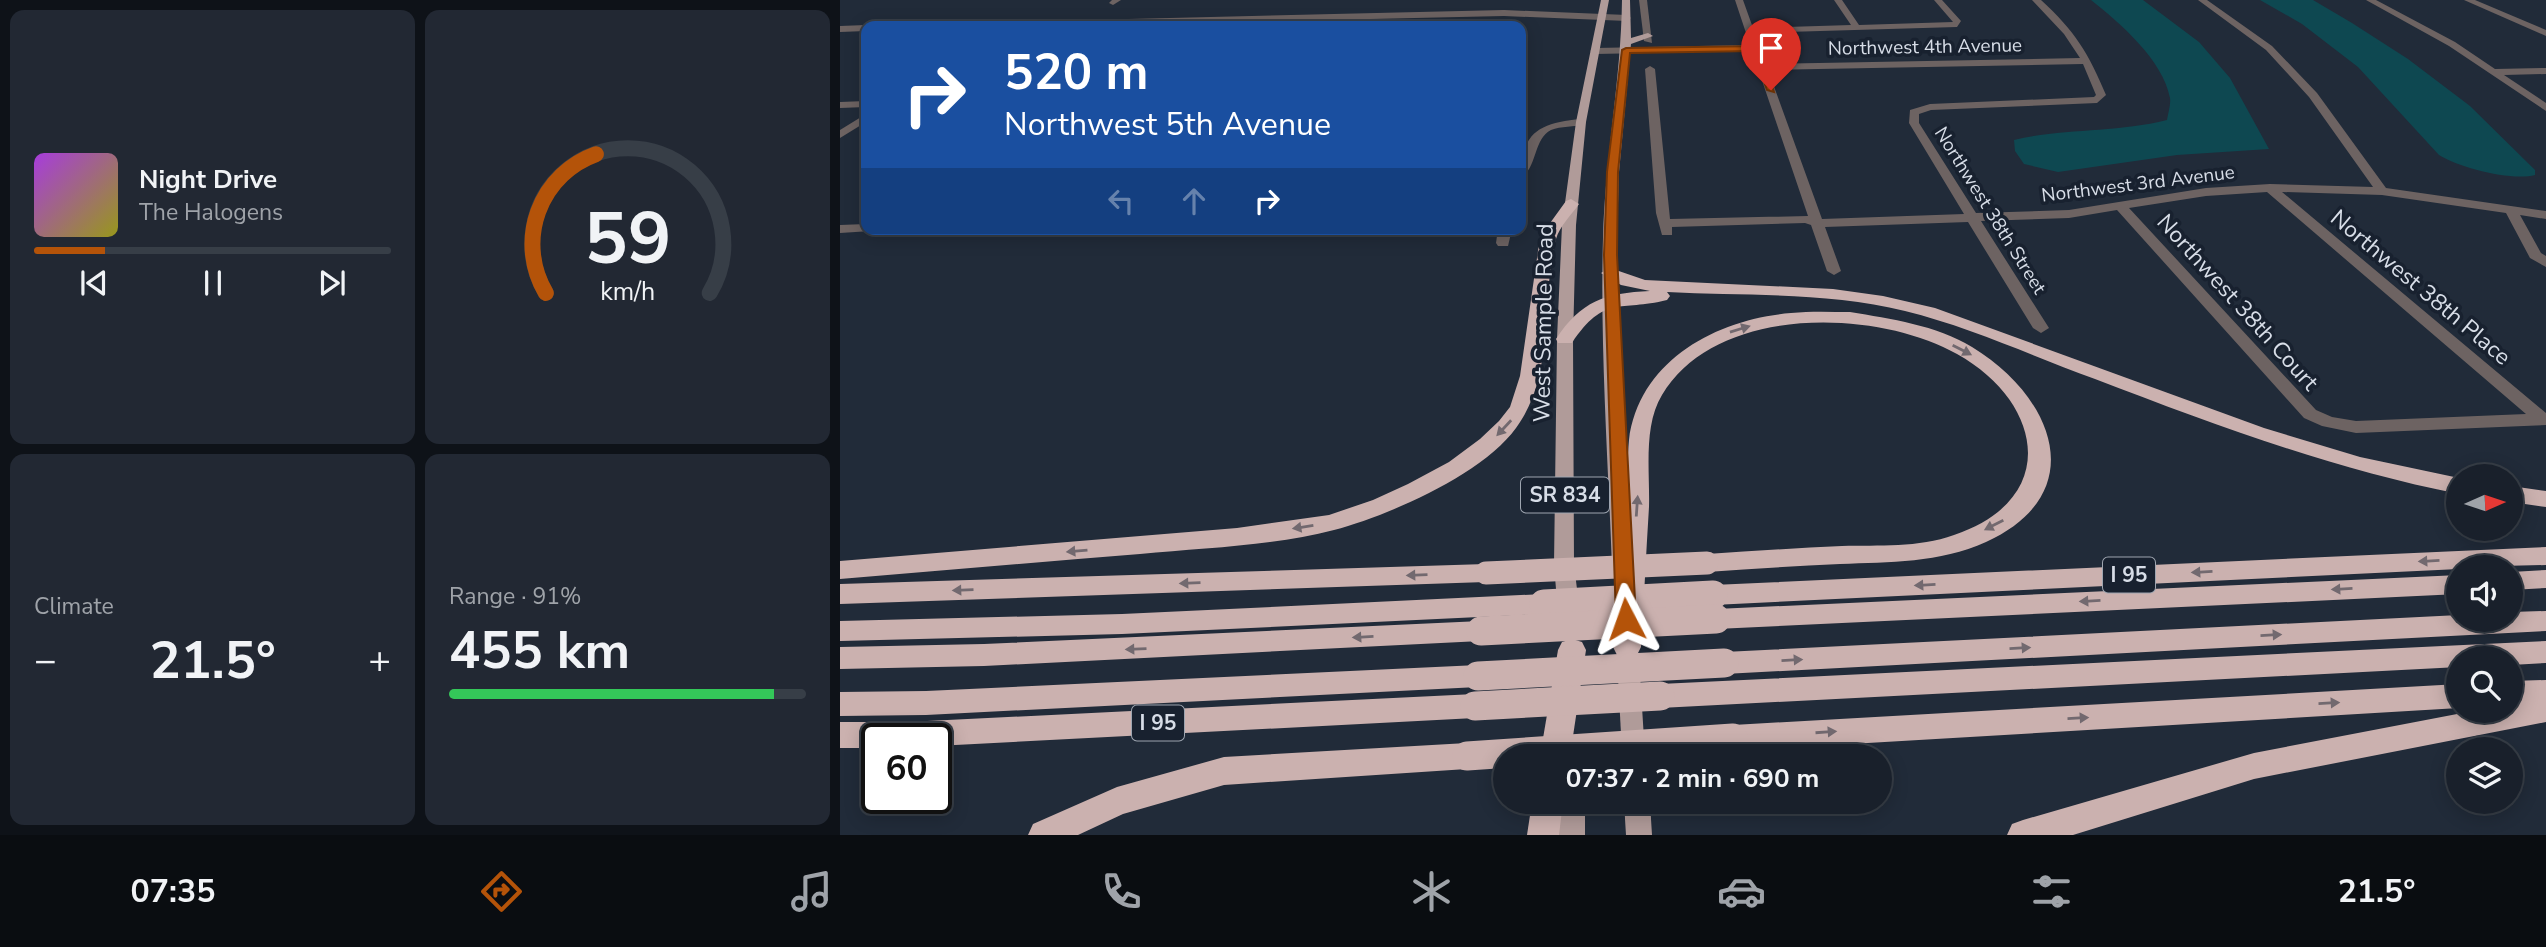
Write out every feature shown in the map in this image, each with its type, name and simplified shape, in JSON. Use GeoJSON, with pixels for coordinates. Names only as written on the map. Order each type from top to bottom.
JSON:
{"type":"FeatureCollection","features":[{"type":"Feature","properties":{"kind":"highway"},"geometry":{"type":"LineString","coordinates":[[840,570],[1237,537],[1331,523],[1381,506],[1427,484],[1457,467],[1488,444],[1507,426],[1520,407],[1530,376],[1548,237],[1571,204]]}},
{"type":"Feature","properties":{"kind":"highway"},"geometry":{"type":"LineString","coordinates":[[1610,273],[1649,286],[1708,292],[1830,295],[1906,305],[1952,319],[2206,416],[2290,444],[2354,463],[2446,483]]}},
{"type":"Feature","properties":{"kind":"highway"},"geometry":{"type":"LineString","coordinates":[[1565,339],[1584,314],[1610,300],[1708,292]]}},
{"type":"Feature","properties":{"kind":"highway"},"geometry":{"type":"LineString","coordinates":[[840,594],[1486,573],[1707,563],[1901,554],[1964,541],[2011,516],[2032,490],[2041,460],[2040,443],[2032,415],[2004,379],[1972,356],[1930,336],[1886,324],[1840,318],[1785,319],[1732,331],[1689,351],[1669,370],[1653,392],[1640,428],[1639,475],[1627,647]]}},
{"type":"Feature","properties":{"kind":"highway"},"geometry":{"type":"LineString","coordinates":[[2524,496],[2546,499]]}},
{"type":"Feature","properties":{"kind":"highway","name":"I 95"},"geometry":{"type":"LineString","coordinates":[[1714,607],[2546,556]]}},
{"type":"Feature","properties":{"kind":"highway"},"geometry":{"type":"LineString","coordinates":[[2523,580],[2546,579]]}},
{"type":"Feature","properties":{"kind":"highway"},"geometry":{"type":"LineString","coordinates":[[840,658],[1011,654],[1480,619],[1714,607],[2446,584]]}},
{"type":"Feature","properties":{"kind":"highway"},"geometry":{"type":"LineString","coordinates":[[840,631],[1480,619]]}},
{"type":"Feature","properties":{"kind":"highway"},"geometry":{"type":"LineString","coordinates":[[840,704],[939,702],[1478,676],[2546,621]]}},
{"type":"Feature","properties":{"kind":"highway"},"geometry":{"type":"LineString","coordinates":[[1557,744],[1572,650]]}},
{"type":"Feature","properties":{"kind":"highway","name":"I 95"},"geometry":{"type":"LineString","coordinates":[[840,735],[907,736],[2546,652]]}},
{"type":"Feature","properties":{"kind":"highway"},"geometry":{"type":"LineString","coordinates":[[2523,693],[2546,692]]}},
{"type":"Feature","properties":{"kind":"highway"},"geometry":{"type":"LineString","coordinates":[[1044,835],[1117,801],[1224,771],[2446,697]]}},
{"type":"Feature","properties":{"kind":"highway"},"geometry":{"type":"LineString","coordinates":[[2023,835],[2254,766],[2546,710]]}},
{"type":"Feature","properties":{"kind":"highway"},"geometry":{"type":"LineString","coordinates":[[1543,835],[1546,814]]}},
{"type":"Feature","properties":{"kind":"main road","name":"West Sample Road"},"geometry":{"type":"LineString","coordinates":[[1572,650],[1564,565],[1565,339],[1571,204],[1581,122],[1605,0]]}},
{"type":"Feature","properties":{"kind":"main road","name":"SR 834"},"geometry":{"type":"LineString","coordinates":[[1626,0],[1626,46],[1613,172],[1610,300],[1633,744]]}},
{"type":"Feature","properties":{"kind":"main road"},"geometry":{"type":"LineString","coordinates":[[1626,46],[1648,39]]}},
{"type":"Feature","properties":{"kind":"main road","name":"SR 834"},"geometry":{"type":"LineString","coordinates":[[1572,650],[1572,744]]}},
{"type":"Feature","properties":{"kind":"main road"},"geometry":{"type":"LineString","coordinates":[[1572,814],[1572,835]]}},
{"type":"Feature","properties":{"kind":"main road"},"geometry":{"type":"LineString","coordinates":[[1638,814],[1639,835]]}},
{"type":"Feature","properties":{"kind":"street"},"geometry":{"type":"LineString","coordinates":[[1643,0],[1648,39]]}},
{"type":"Feature","properties":{"kind":"street"},"geometry":{"type":"LineString","coordinates":[[1739,0],[1835,271]]}},
{"type":"Feature","properties":{"kind":"street"},"geometry":{"type":"LineString","coordinates":[[1838,0],[1857,28]]}},
{"type":"Feature","properties":{"kind":"street"},"geometry":{"type":"LineString","coordinates":[[1750,31],[1957,24],[1938,0]]}},
{"type":"Feature","properties":{"kind":"street"},"geometry":{"type":"LineString","coordinates":[[2036,0],[2074,38],[2088,61]]}},
{"type":"Feature","properties":{"kind":"street"},"geometry":{"type":"LineString","coordinates":[[2202,0],[2269,48],[2314,95],[2382,191]]}},
{"type":"Feature","properties":{"kind":"street"},"geometry":{"type":"LineString","coordinates":[[2370,0],[2452,44],[2546,108]]}},
{"type":"Feature","properties":{"kind":"street"},"geometry":{"type":"LineString","coordinates":[[2468,0],[2546,33]]}},
{"type":"Feature","properties":{"kind":"street"},"geometry":{"type":"LineString","coordinates":[[1476,21],[1478,14]]}},
{"type":"Feature","properties":{"kind":"street"},"geometry":{"type":"LineString","coordinates":[[1294,21],[1478,14],[1627,18]]}},
{"type":"Feature","properties":{"kind":"street"},"geometry":{"type":"LineString","coordinates":[[1400,21],[1403,16]]}},
{"type":"Feature","properties":{"kind":"street"},"geometry":{"type":"LineString","coordinates":[[840,29],[861,28]]}},
{"type":"Feature","properties":{"kind":"street"},"geometry":{"type":"LineString","coordinates":[[1595,51],[1626,46],[1757,48]]}},
{"type":"Feature","properties":{"kind":"street","name":"Northwest 4th Avenue"},"geometry":{"type":"LineString","coordinates":[[1763,67],[2088,61]]}},
{"type":"Feature","properties":{"kind":"street","name":"Northwest 38th Street"},"geometry":{"type":"LineString","coordinates":[[2041,328],[1914,123],[1914,112],[1930,107],[2097,100],[2102,95],[2088,61]]}},
{"type":"Feature","properties":{"kind":"street","name":"Northwest 3rd Avenue"},"geometry":{"type":"LineString","coordinates":[[1650,69],[1665,228],[1809,228],[1818,223],[2069,214],[2206,192],[2270,188],[2382,191],[2546,215]]}},
{"type":"Feature","properties":{"kind":"street"},"geometry":{"type":"LineString","coordinates":[[2495,72],[2546,71]]}},
{"type":"Feature","properties":{"kind":"street"},"geometry":{"type":"LineString","coordinates":[[840,105],[861,104]]}},
{"type":"Feature","properties":{"kind":"street"},"geometry":{"type":"LineString","coordinates":[[840,135],[861,120]]}},
{"type":"Feature","properties":{"kind":"street"},"geometry":{"type":"LineString","coordinates":[[1526,160],[1536,135],[1549,126],[1581,122]]}},
{"type":"Feature","properties":{"kind":"street","name":"Northwest 38th Place"},"geometry":{"type":"LineString","coordinates":[[2270,188],[2544,420]]}},
{"type":"Feature","properties":{"kind":"street","name":"Northwest 38th Court"},"geometry":{"type":"LineString","coordinates":[[2120,206],[2310,414],[2328,422],[2356,427],[2544,420]]}},
{"type":"Feature","properties":{"kind":"street"},"geometry":{"type":"LineString","coordinates":[[2511,210],[2535,255],[2546,263]]}},
{"type":"Feature","properties":{"kind":"street"},"geometry":{"type":"LineString","coordinates":[[840,229],[861,228]]}},
{"type":"Feature","properties":{"kind":"shaded area"},"geometry":{"type":"Polygon","coordinates":[[[2091,0],[2143,0],[2199,42],[2230,78],[2269,149],[2177,155],[2058,172],[2024,164],[2015,151],[2014,140],[2167,120],[2170,98],[2159,70],[2139,43],[2091,0]]]}},
{"type":"Feature","properties":{"kind":"shaded area"},"geometry":{"type":"Polygon","coordinates":[[[2260,0],[2313,0],[2352,23],[2408,59],[2470,106],[2535,170],[2535,175],[2513,176],[2486,172],[2439,155],[2358,67],[2302,24],[2260,0]]]}},
{"type":"Feature","properties":{"kind":"route"},"geometry":{"type":"LineString","coordinates":[[1626,619],[1610,300],[1611,203],[1626,50],[1757,48],[1771,90]]}}]}
